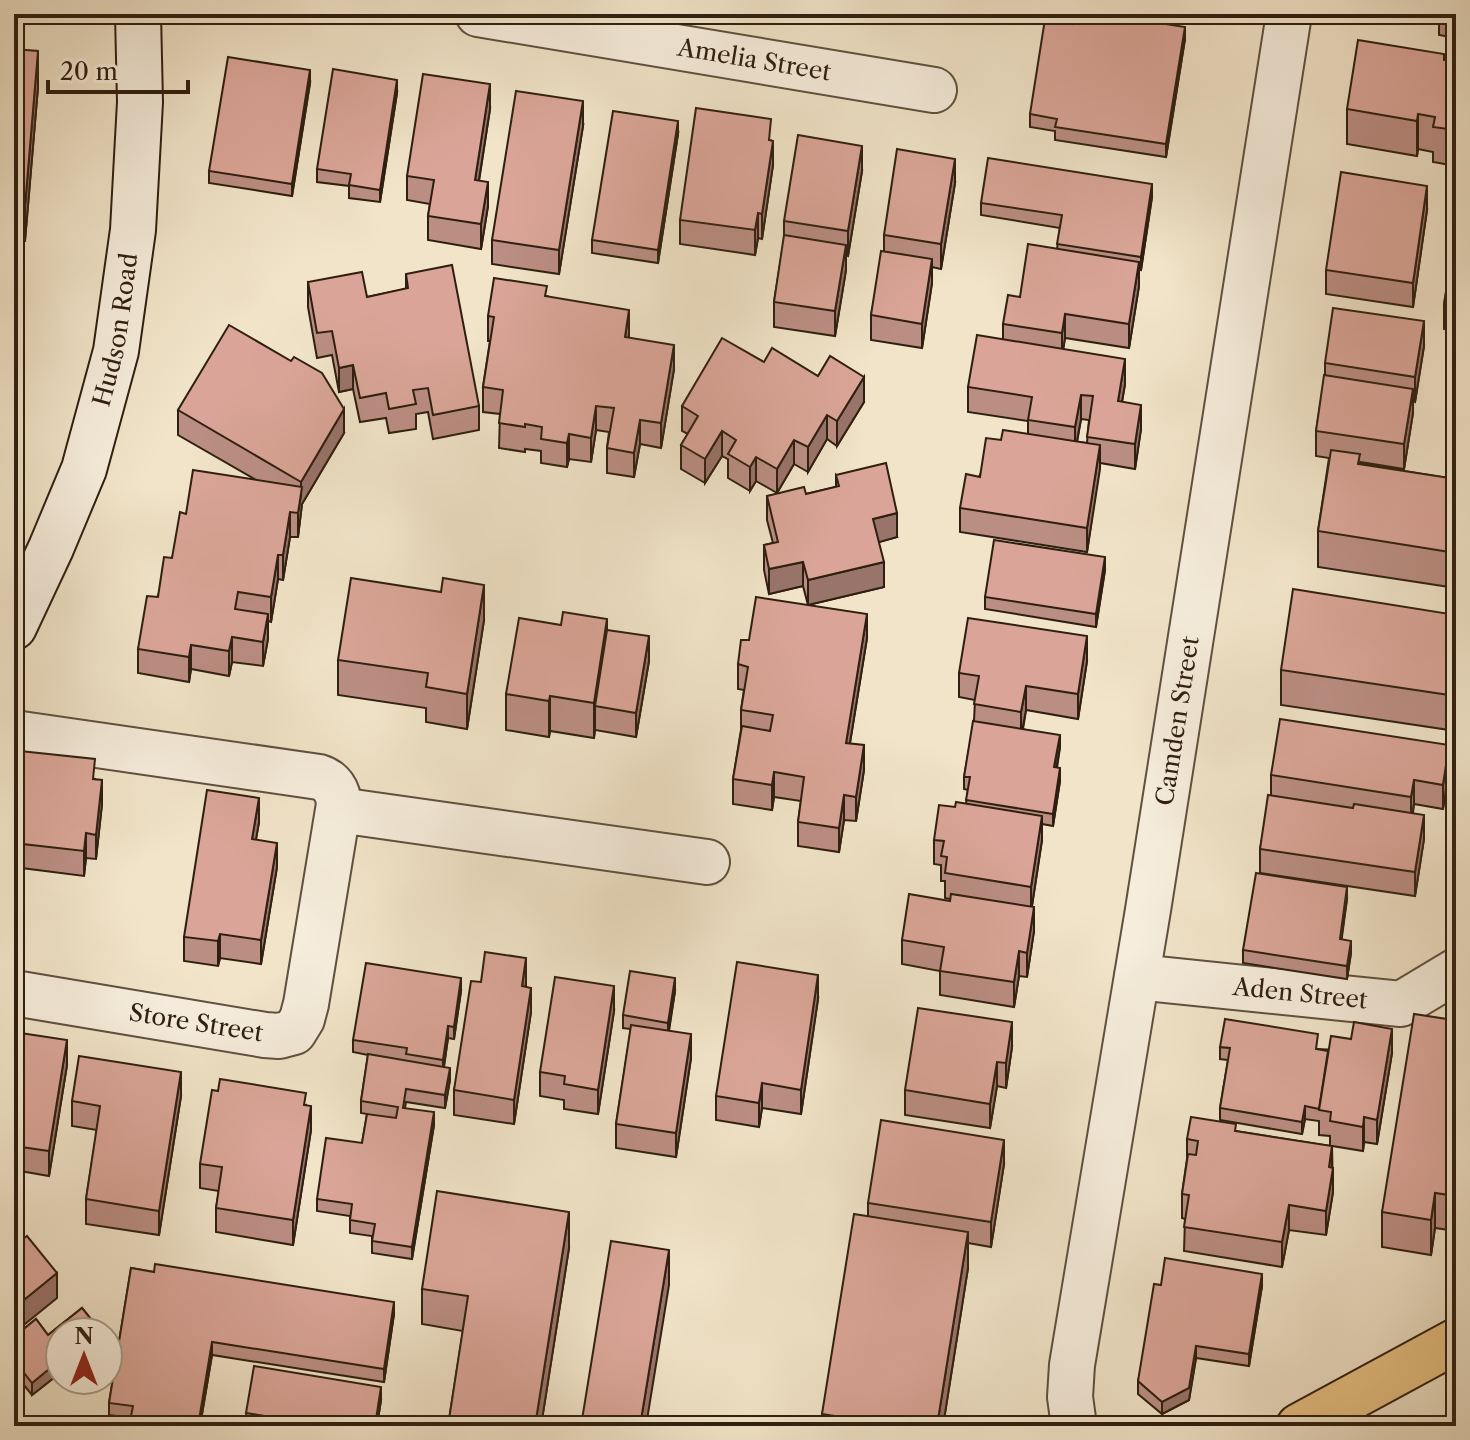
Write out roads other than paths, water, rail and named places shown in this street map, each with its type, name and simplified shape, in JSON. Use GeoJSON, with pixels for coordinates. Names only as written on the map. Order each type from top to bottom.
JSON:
{"type":"FeatureCollection","features":[{"type":"Feature","properties":{"kind":"highway"},"geometry":{"type":"LineString","coordinates":[[1299,1426],[1456,1341]]}},
{"type":"Feature","properties":{"kind":"street","name":"Hudson Road"},"geometry":{"type":"LineString","coordinates":[[14,627],[84,469],[116,351],[133,230],[140,102],[138,14]]}},
{"type":"Feature","properties":{"kind":"street","name":"Amelia Street"},"geometry":{"type":"LineString","coordinates":[[478,14],[934,90]]}},
{"type":"Feature","properties":{"kind":"street","name":"Camden Street"},"geometry":{"type":"LineString","coordinates":[[1074,1426],[1070,1397],[1072,1365],[1137,977],[1289,14]]}},
{"type":"Feature","properties":{"kind":"street"},"geometry":{"type":"LineString","coordinates":[[14,733],[319,777],[337,791],[339,810],[707,862]]}},
{"type":"Feature","properties":{"kind":"street","name":"Store Street"},"geometry":{"type":"LineString","coordinates":[[14,993],[265,1035],[294,1032],[306,1004],[339,810]]}},
{"type":"Feature","properties":{"kind":"street","name":"Aden Street"},"geometry":{"type":"LineString","coordinates":[[1137,977],[1401,1004],[1456,971]]}}]}
